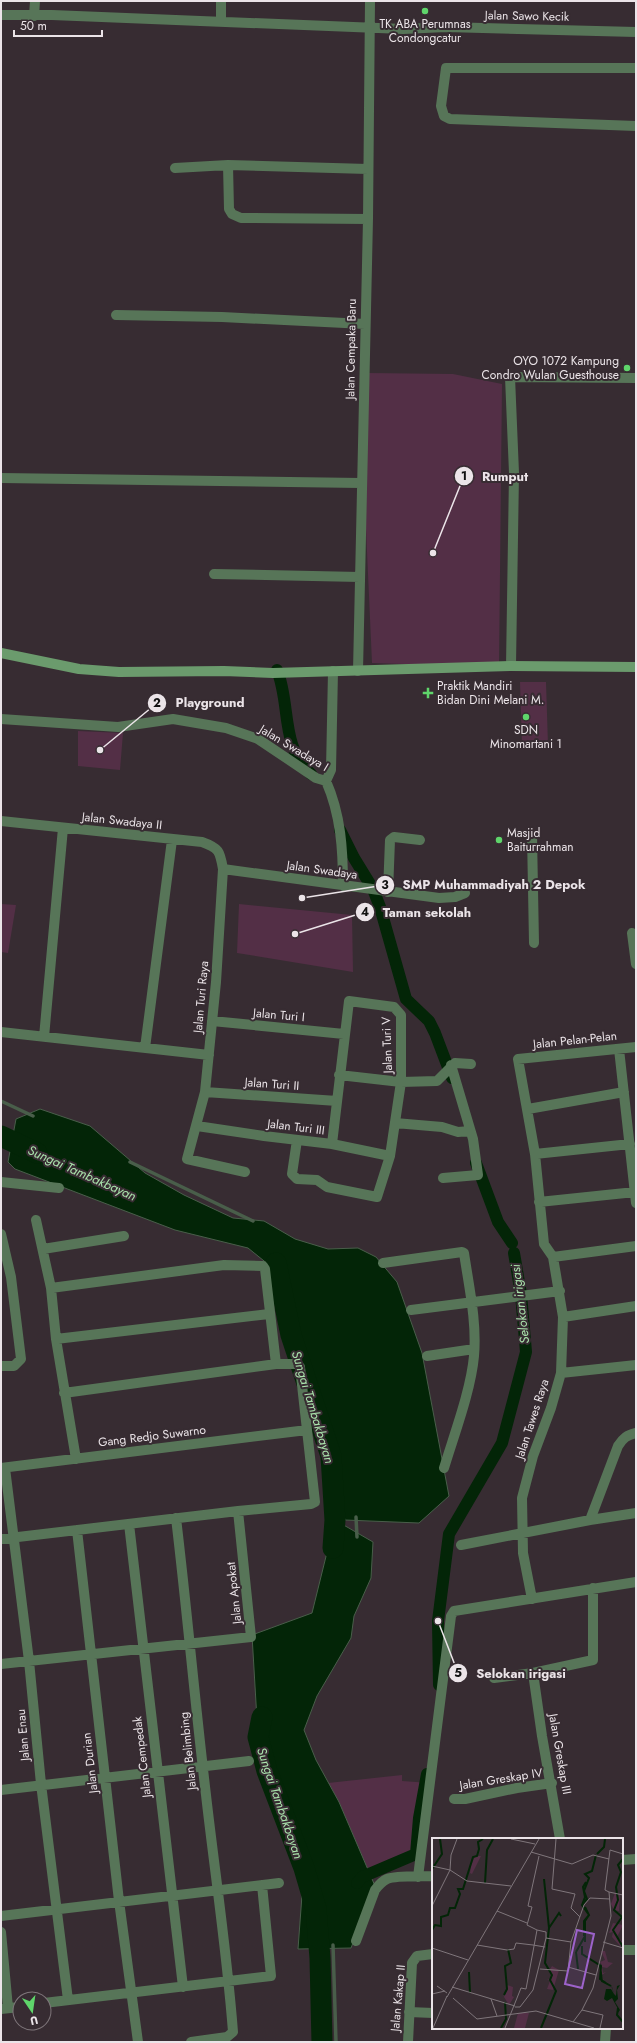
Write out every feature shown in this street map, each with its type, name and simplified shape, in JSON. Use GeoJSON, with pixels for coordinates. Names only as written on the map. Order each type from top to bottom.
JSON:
{"type":"FeatureCollection","features":[{"type":"Feature","properties":{"kind":"street"},"geometry":{"type":"LineString","coordinates":[[34,16],[35,1]]}},
{"type":"Feature","properties":{"kind":"street"},"geometry":{"type":"LineString","coordinates":[[220,1],[221,21]]}},
{"type":"Feature","properties":{"kind":"street","name":"Jalan Cempaka Baru"},"geometry":{"type":"LineString","coordinates":[[358,671],[368,219],[370,1]]}},
{"type":"Feature","properties":{"kind":"street","name":"Jalan Sawo Kecik"},"geometry":{"type":"LineString","coordinates":[[1,16],[221,21],[369,28],[446,27],[636,32]]}},
{"type":"Feature","properties":{"kind":"street"},"geometry":{"type":"LineString","coordinates":[[636,68],[446,68],[441,106],[444,116],[450,119],[636,126]]}},
{"type":"Feature","properties":{"kind":"street"},"geometry":{"type":"LineString","coordinates":[[175,168],[228,165],[368,169]]}},
{"type":"Feature","properties":{"kind":"street"},"geometry":{"type":"LineString","coordinates":[[228,165],[229,209],[235,216],[241,218],[368,219]]}},
{"type":"Feature","properties":{"kind":"street"},"geometry":{"type":"LineString","coordinates":[[116,314],[222,317],[365,324]]}},
{"type":"Feature","properties":{"kind":"street"},"geometry":{"type":"LineString","coordinates":[[511,666],[514,474],[510,377],[636,378]]}},
{"type":"Feature","properties":{"kind":"street"},"geometry":{"type":"LineString","coordinates":[[1,478],[361,483]]}},
{"type":"Feature","properties":{"kind":"street"},"geometry":{"type":"LineString","coordinates":[[214,574],[360,577]]}},
{"type":"Feature","properties":{"kind":"street"},"geometry":{"type":"LineString","coordinates":[[1,653],[79,669],[119,672],[332,672],[511,666],[636,667]]}},
{"type":"Feature","properties":{"kind":"street"},"geometry":{"type":"LineString","coordinates":[[326,782],[331,770],[332,672]]}},
{"type":"Feature","properties":{"kind":"street","name":"Jalan Swadaya I"},"geometry":{"type":"LineString","coordinates":[[1,719],[118,727],[173,720],[226,728],[258,739],[316,778],[326,782],[333,797],[343,846],[343,886]]}},
{"type":"Feature","properties":{"kind":"street","name":"Jalan Swadaya II"},"geometry":{"type":"LineString","coordinates":[[1,821],[202,842],[214,846],[220,852],[223,869]]}},
{"type":"Feature","properties":{"kind":"street"},"geometry":{"type":"LineString","coordinates":[[44,1037],[63,828]]}},
{"type":"Feature","properties":{"kind":"street"},"geometry":{"type":"LineString","coordinates":[[532,835],[534,943]]}},
{"type":"Feature","properties":{"kind":"street"},"geometry":{"type":"LineString","coordinates":[[386,892],[390,840],[394,837],[420,840]]}},
{"type":"Feature","properties":{"kind":"street"},"geometry":{"type":"LineString","coordinates":[[145,1048],[172,840]]}},
{"type":"Feature","properties":{"kind":"street","name":"Jalan Swadaya"},"geometry":{"type":"LineString","coordinates":[[223,869],[439,898],[455,898],[464,893]]}},
{"type":"Feature","properties":{"kind":"street","name":"Jalan Turi Raya"},"geometry":{"type":"LineString","coordinates":[[223,869],[216,982],[205,1092],[187,1159],[245,1172]]}},
{"type":"Feature","properties":{"kind":"street"},"geometry":{"type":"LineString","coordinates":[[632,933],[636,964]]}},
{"type":"Feature","properties":{"kind":"street","name":"Jalan Turi V"},"geometry":{"type":"LineString","coordinates":[[344,1034],[349,1001],[394,1007],[399,1011],[401,1015],[401,1082]]}},
{"type":"Feature","properties":{"kind":"street","name":"Jalan Turi I"},"geometry":{"type":"LineString","coordinates":[[212,1022],[344,1034]]}},
{"type":"Feature","properties":{"kind":"street"},"geometry":{"type":"LineString","coordinates":[[1,1032],[209,1055]]}},
{"type":"Feature","properties":{"kind":"street"},"geometry":{"type":"LineString","coordinates":[[332,1144],[344,1034]]}},
{"type":"Feature","properties":{"kind":"street","name":"Jalan Pelan-Pelan"},"geometry":{"type":"LineString","coordinates":[[518,1059],[636,1046]]}},
{"type":"Feature","properties":{"kind":"street"},"geometry":{"type":"LineString","coordinates":[[619,1049],[636,1203]]}},
{"type":"Feature","properties":{"kind":"street","name":"Jalan Tawes Raya"},"geometry":{"type":"LineString","coordinates":[[518,1059],[536,1154],[539,1202],[544,1244],[553,1257],[560,1291],[563,1317],[561,1373],[552,1408],[533,1456],[522,1498],[523,1553],[532,1599]]}},
{"type":"Feature","properties":{"kind":"street"},"geometry":{"type":"LineString","coordinates":[[339,1075],[401,1082],[437,1081],[449,1067],[455,1063],[471,1064]]}},
{"type":"Feature","properties":{"kind":"street"},"geometry":{"type":"LineString","coordinates":[[443,1178],[478,1175],[470,1134],[449,1067]]}},
{"type":"Feature","properties":{"kind":"street"},"geometry":{"type":"LineString","coordinates":[[297,1140],[292,1174],[297,1178],[317,1180],[327,1187],[377,1197],[390,1156],[401,1082]]}},
{"type":"Feature","properties":{"kind":"street","name":"Jalan Turi II"},"geometry":{"type":"LineString","coordinates":[[205,1092],[337,1101]]}},
{"type":"Feature","properties":{"kind":"street"},"geometry":{"type":"LineString","coordinates":[[528,1109],[624,1092]]}},
{"type":"Feature","properties":{"kind":"street"},"geometry":{"type":"LineString","coordinates":[[395,1124],[442,1127],[470,1134]]}},
{"type":"Feature","properties":{"kind":"street","name":"Jalan Turi III"},"geometry":{"type":"LineString","coordinates":[[197,1126],[332,1144],[390,1156]]}},
{"type":"Feature","properties":{"kind":"street"},"geometry":{"type":"LineString","coordinates":[[536,1154],[630,1144]]}},
{"type":"Feature","properties":{"kind":"street"},"geometry":{"type":"LineString","coordinates":[[1,1182],[59,1188]]}},
{"type":"Feature","properties":{"kind":"street"},"geometry":{"type":"LineString","coordinates":[[539,1202],[635,1192]]}},
{"type":"Feature","properties":{"kind":"street"},"geometry":{"type":"LineString","coordinates":[[36,1220],[51,1288],[56,1339],[76,1459]]}},
{"type":"Feature","properties":{"kind":"street"},"geometry":{"type":"LineString","coordinates":[[1,1234],[6,1277],[21,1359],[14,1366],[1,1366]]}},
{"type":"Feature","properties":{"kind":"street"},"geometry":{"type":"LineString","coordinates":[[42,1249],[124,1236]]}},
{"type":"Feature","properties":{"kind":"street"},"geometry":{"type":"LineString","coordinates":[[553,1257],[636,1246]]}},
{"type":"Feature","properties":{"kind":"street"},"geometry":{"type":"LineString","coordinates":[[383,1263],[464,1252],[471,1302],[474,1349],[473,1367],[444,1468]]}},
{"type":"Feature","properties":{"kind":"street"},"geometry":{"type":"LineString","coordinates":[[51,1288],[224,1265],[261,1264],[265,1269],[269,1314],[276,1364]]}},
{"type":"Feature","properties":{"kind":"street"},"geometry":{"type":"LineString","coordinates":[[411,1310],[526,1294],[560,1291]]}},
{"type":"Feature","properties":{"kind":"street"},"geometry":{"type":"LineString","coordinates":[[563,1317],[636,1306]]}},
{"type":"Feature","properties":{"kind":"street"},"geometry":{"type":"LineString","coordinates":[[56,1339],[269,1314]]}},
{"type":"Feature","properties":{"kind":"street"},"geometry":{"type":"LineString","coordinates":[[427,1356],[474,1349]]}},
{"type":"Feature","properties":{"kind":"street"},"geometry":{"type":"LineString","coordinates":[[1,1539],[238,1511],[313,1504],[315,1500],[299,1365],[276,1364],[64,1393]]}},
{"type":"Feature","properties":{"kind":"street"},"geometry":{"type":"LineString","coordinates":[[561,1373],[636,1366]]}},
{"type":"Feature","properties":{"kind":"street","name":"Gang Redjo Suwarno"},"geometry":{"type":"LineString","coordinates":[[3,1468],[307,1430]]}},
{"type":"Feature","properties":{"kind":"street"},"geometry":{"type":"LineString","coordinates":[[590,1520],[618,1446],[629,1434],[636,1433]]}},
{"type":"Feature","properties":{"kind":"street","name":"Jalan Enau"},"geometry":{"type":"LineString","coordinates":[[3,1468],[15,1537],[41,1784],[68,2000]]}},
{"type":"Feature","properties":{"kind":"street","name":"Jalan Apokat"},"geometry":{"type":"LineString","coordinates":[[191,1643],[248,1638],[252,1634],[238,1511]]}},
{"type":"Feature","properties":{"kind":"street"},"geometry":{"type":"LineString","coordinates":[[461,1545],[590,1520],[636,1513]]}},
{"type":"Feature","properties":{"kind":"street","name":"Jalan Belimbing"},"geometry":{"type":"LineString","coordinates":[[176,1518],[191,1643],[217,1890],[229,1982],[233,2032],[227,2037],[191,2042]]}},
{"type":"Feature","properties":{"kind":"street","name":"Jalan Cempedak"},"geometry":{"type":"LineString","coordinates":[[129,1524],[183,1987]]}},
{"type":"Feature","properties":{"kind":"street","name":"Jalan Durian"},"geometry":{"type":"LineString","coordinates":[[77,1530],[119,1901],[138,2042]]}},
{"type":"Feature","properties":{"kind":"street"},"geometry":{"type":"LineString","coordinates":[[418,1878],[451,1616],[454,1611],[636,1582]]}},
{"type":"Feature","properties":{"kind":"street"},"geometry":{"type":"LineString","coordinates":[[494,1678],[534,1673],[593,1660],[592,1588]]}},
{"type":"Feature","properties":{"kind":"street"},"geometry":{"type":"LineString","coordinates":[[1,1664],[191,1643]]}},
{"type":"Feature","properties":{"kind":"street","name":"Jalan Greskap III"},"geometry":{"type":"LineString","coordinates":[[534,1673],[542,1736],[552,1784],[560,1838]]}},
{"type":"Feature","properties":{"kind":"street"},"geometry":{"type":"LineString","coordinates":[[1,1790],[41,1784],[249,1761]]}},
{"type":"Feature","properties":{"kind":"street","name":"Jalan Greskap IV"},"geometry":{"type":"LineString","coordinates":[[454,1799],[465,1799],[517,1788],[552,1784]]}},
{"type":"Feature","properties":{"kind":"street"},"geometry":{"type":"LineString","coordinates":[[623,1860],[636,1859]]}},
{"type":"Feature","properties":{"kind":"street"},"geometry":{"type":"LineString","coordinates":[[356,1942],[375,1890],[380,1884],[386,1879],[432,1876]]}},
{"type":"Feature","properties":{"kind":"street"},"geometry":{"type":"LineString","coordinates":[[1,1916],[280,1883]]}},
{"type":"Feature","properties":{"kind":"street"},"geometry":{"type":"LineString","coordinates":[[52,2002],[229,1982],[268,1977],[272,1975],[262,1885]]}},
{"type":"Feature","properties":{"kind":"street"},"geometry":{"type":"LineString","coordinates":[[1,1932],[4,2009]]}},
{"type":"Feature","properties":{"kind":"street"},"geometry":{"type":"LineString","coordinates":[[623,1950],[636,1950]]}},
{"type":"Feature","properties":{"kind":"street","name":"Jalan Kakap II"},"geometry":{"type":"LineString","coordinates":[[408,2042],[412,1962],[417,1956],[432,1954]]}},
{"type":"Feature","properties":{"kind":"street"},"geometry":{"type":"LineString","coordinates":[[409,2012],[432,2013]]}},
{"type":"Feature","properties":{"kind":"street"},"geometry":{"type":"LineString","coordinates":[[605,2042],[606,2029]]}},
{"type":"Feature","properties":{"kind":"shaded area"},"geometry":{"type":"Polygon","coordinates":[[[367,373],[453,374],[502,384],[499,667],[372,663],[364,485],[367,373]]]}},
{"type":"Feature","properties":{"kind":"shaded area"},"geometry":{"type":"Polygon","coordinates":[[[520,682],[546,682],[548,745],[522,746],[520,682]]]}},
{"type":"Feature","properties":{"kind":"shaded area"},"geometry":{"type":"Polygon","coordinates":[[[78,731],[123,733],[120,770],[78,766],[78,731]]]}},
{"type":"Feature","properties":{"kind":"shaded area"},"geometry":{"type":"Polygon","coordinates":[[[1,904],[16,905],[8,953],[1,952],[1,904]]]}},
{"type":"Feature","properties":{"kind":"shaded area"},"geometry":{"type":"Polygon","coordinates":[[[239,904],[352,915],[353,972],[237,953],[239,904]]]}},
{"type":"Feature","properties":{"kind":"shaded area"},"geometry":{"type":"Polygon","coordinates":[[[402,1775],[402,1781],[430,1783],[421,1850],[368,1869],[328,1783],[402,1775]]]}},
{"type":"Feature","properties":{"kind":"water"},"geometry":{"type":"Polygon","coordinates":[[[40,1109],[90,1126],[145,1173],[184,1195],[233,1218],[264,1221],[295,1239],[328,1249],[358,1248],[376,1257],[397,1282],[422,1353],[449,1496],[419,1523],[345,1520],[307,1362],[274,1269],[248,1248],[175,1230],[15,1169],[8,1162],[16,1119],[40,1109]]]}},
{"type":"Feature","properties":{"kind":"water"},"geometry":{"type":"Polygon","coordinates":[[[335,1520],[373,1542],[371,1578],[354,1616],[351,1638],[317,1696],[304,1730],[316,1760],[339,1802],[375,1886],[351,1948],[298,1949],[304,1868],[267,1771],[258,1737],[252,1635],[312,1613],[335,1520]]]}},
{"type":"Feature","properties":{"kind":"waterway","name":"Selokan irigasi"},"geometry":{"type":"LineString","coordinates":[[277,670],[284,697],[290,738],[301,763],[311,774]]}},
{"type":"Feature","properties":{"kind":"waterway","name":"Selokan irigasi"},"geometry":{"type":"LineString","coordinates":[[340,830],[354,858],[373,889],[380,907],[406,999],[429,1021],[452,1078]]}},
{"type":"Feature","properties":{"kind":"waterway"},"geometry":{"type":"LineString","coordinates":[[1,1101],[33,1116]]}},
{"type":"Feature","properties":{"kind":"waterway","name":"Sungai Tambakbayan"},"geometry":{"type":"LineString","coordinates":[[1,1136],[37,1153]]}},
{"type":"Feature","properties":{"kind":"waterway"},"geometry":{"type":"LineString","coordinates":[[130,1162],[253,1221]]}},
{"type":"Feature","properties":{"kind":"waterway","name":"Selokan irigasi"},"geometry":{"type":"LineString","coordinates":[[476,1163],[498,1222],[512,1243]]}},
{"type":"Feature","properties":{"kind":"waterway","name":"Selokan irigasi"},"geometry":{"type":"LineString","coordinates":[[439,1685],[438,1621],[449,1534],[502,1443],[526,1352],[521,1294],[514,1253]]}},
{"type":"Feature","properties":{"kind":"waterway","name":"Sungai Tambakbayan"},"geometry":{"type":"LineString","coordinates":[[276,1263],[291,1335],[331,1456],[335,1520],[333,1548]]}},
{"type":"Feature","properties":{"kind":"waterway"},"geometry":{"type":"LineString","coordinates":[[356,1517],[357,1537]]}},
{"type":"Feature","properties":{"kind":"waterway","name":"Sungai Tambakbayan"},"geometry":{"type":"LineString","coordinates":[[262,1717],[258,1737],[267,1771],[304,1868],[316,1909],[320,1958],[322,2042]]}},
{"type":"Feature","properties":{"kind":"waterway","name":"Selokan irigasi"},"geometry":{"type":"LineString","coordinates":[[357,1883],[362,1877],[416,1854],[419,1818],[427,1774]]}},
{"type":"Feature","properties":{"kind":"waterway"},"geometry":{"type":"LineString","coordinates":[[333,1945],[336,2042]]}},
{"type":"Feature","properties":{"kind":"place","name":"TK ABA Perumnas Condongcatur"},"geometry":{"type":"Point","coordinates":[425,11]}},
{"type":"Feature","properties":{"kind":"place","name":"OYO 1072 Kampung Condro Wulan Guesthouse"},"geometry":{"type":"Point","coordinates":[627,368]}},
{"type":"Feature","properties":{"kind":"place","name":"Rumput"},"geometry":{"type":"Point","coordinates":[433,553]}},
{"type":"Feature","properties":{"kind":"place","name":"Praktik Mandiri Bidan Dini Melani M."},"geometry":{"type":"Point","coordinates":[428,693]}},
{"type":"Feature","properties":{"kind":"place","name":"SDN Minomartani 1"},"geometry":{"type":"Point","coordinates":[526,717]}},
{"type":"Feature","properties":{"kind":"place","name":"Playground"},"geometry":{"type":"Point","coordinates":[100,750]}},
{"type":"Feature","properties":{"kind":"place","name":"Masjid Baiturrahman"},"geometry":{"type":"Point","coordinates":[499,840]}},
{"type":"Feature","properties":{"kind":"place","name":"SMP Muhammadiyah 2 Depok"},"geometry":{"type":"Point","coordinates":[302,898]}},
{"type":"Feature","properties":{"kind":"place","name":"Taman sekolah"},"geometry":{"type":"Point","coordinates":[295,934]}},
{"type":"Feature","properties":{"kind":"place","name":"Selokan irigasi"},"geometry":{"type":"Point","coordinates":[438,1621]}}]}
